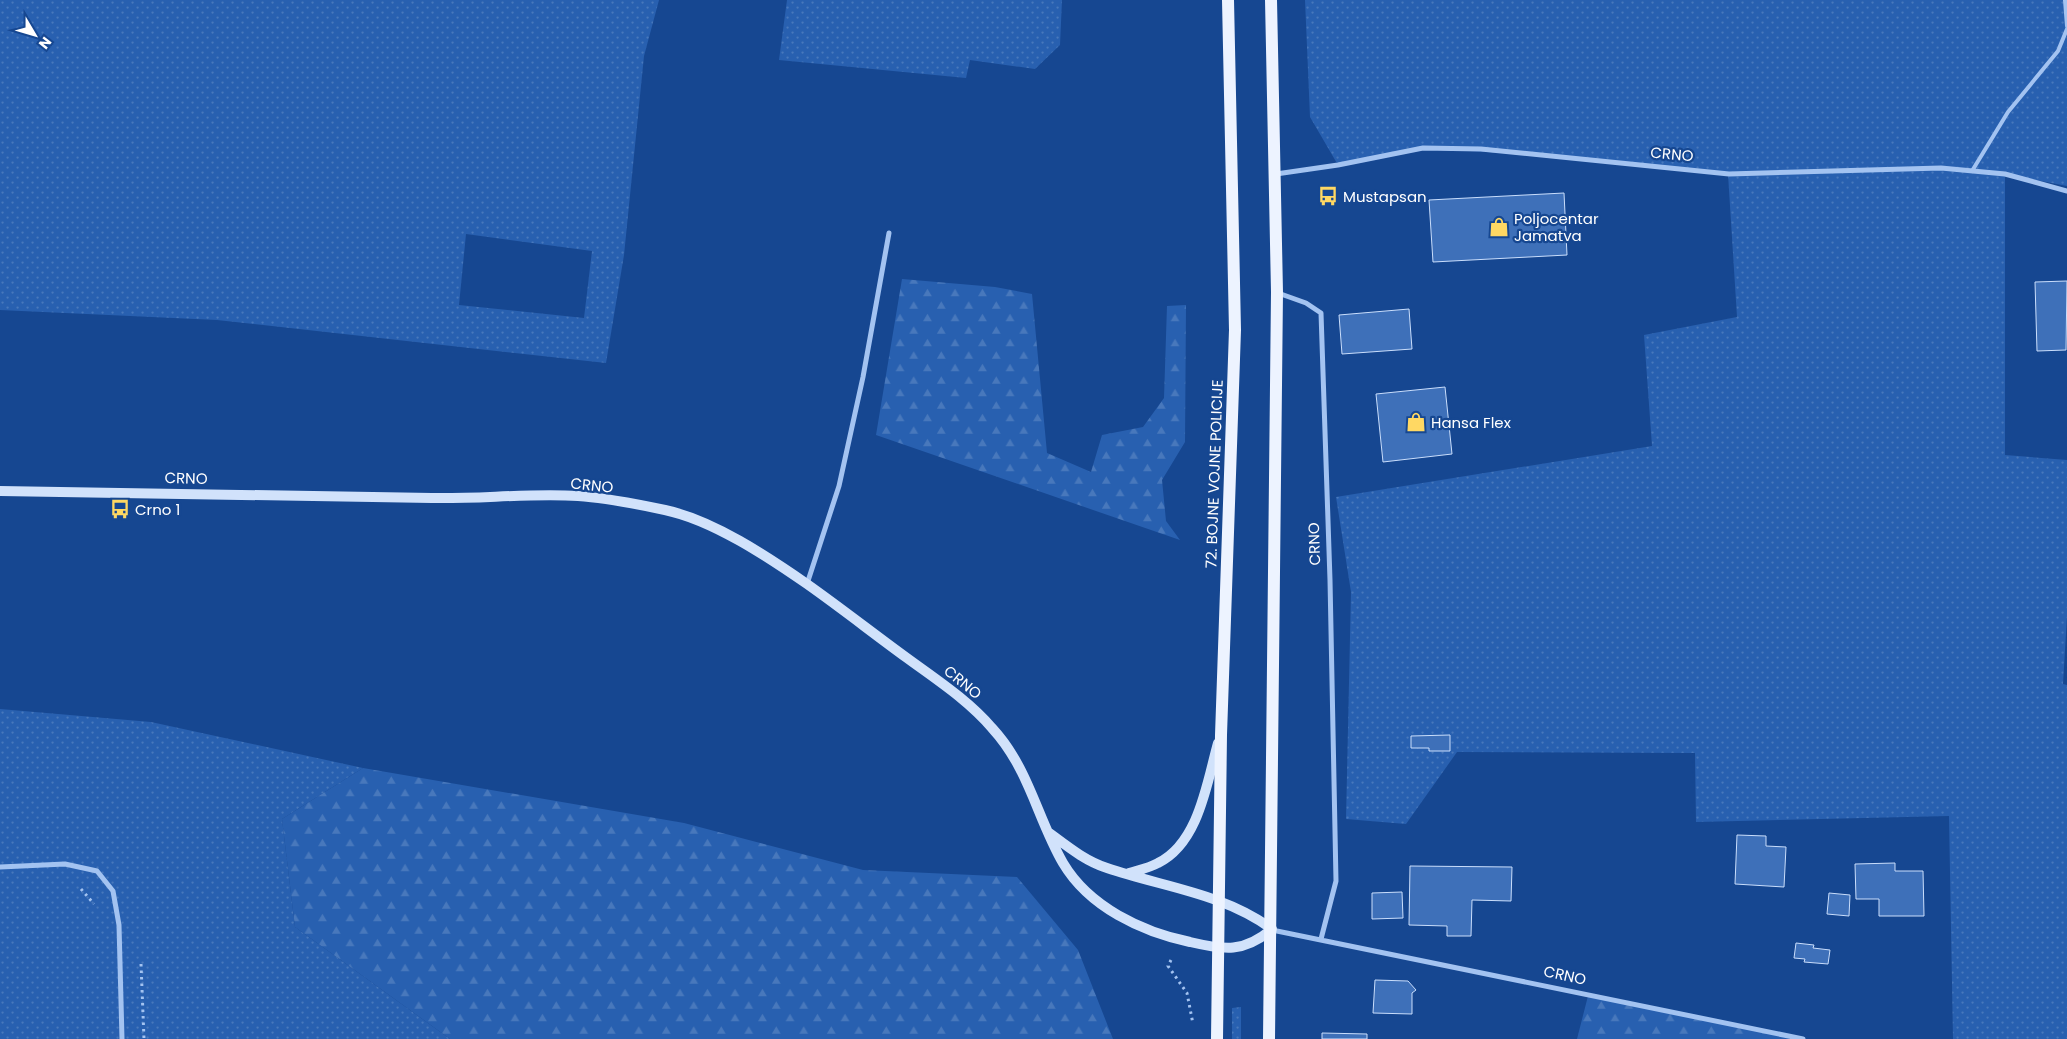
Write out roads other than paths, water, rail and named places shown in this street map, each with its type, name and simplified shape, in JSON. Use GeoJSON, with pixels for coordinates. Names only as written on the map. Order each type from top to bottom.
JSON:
{"type":"FeatureCollection","features":[{"type":"Feature","properties":{"kind":"main road","name":"72. BOJNE VOJNE POLICIJE"},"geometry":{"type":"LineString","coordinates":[[1217,1039],[1221,735],[1235,330],[1228,0]]}},
{"type":"Feature","properties":{"kind":"main road"},"geometry":{"type":"LineString","coordinates":[[1269,1039],[1272,930],[1278,292],[1271,0]]}},
{"type":"Feature","properties":{"kind":"street","name":"CRNO"},"geometry":{"type":"LineString","coordinates":[[1276,174],[1338,165],[1423,148],[1481,149],[1728,174],[1941,168],[2005,174],[2067,191]]}},
{"type":"Feature","properties":{"kind":"street"},"geometry":{"type":"LineString","coordinates":[[807,584],[839,486],[863,376],[889,233]]}},
{"type":"Feature","properties":{"kind":"street","name":"CRNO"},"geometry":{"type":"LineString","coordinates":[[1278,292],[1306,303],[1320,313],[1330,580],[1336,881],[1321,939]]}},
{"type":"Feature","properties":{"kind":"street","name":"CRNO"},"geometry":{"type":"LineString","coordinates":[[0,491],[448,499],[578,496],[669,511],[715,529],[758,551],[807,584],[963,699],[992,727],[1016,758],[1064,864],[1084,890],[1116,914],[1175,940],[1219,949],[1240,948],[1258,941],[1272,930]]}},
{"type":"Feature","properties":{"kind":"street"},"geometry":{"type":"LineString","coordinates":[[1129,873],[1159,863],[1179,847],[1200,806],[1221,735]]}},
{"type":"Feature","properties":{"kind":"street","name":"CRNO"},"geometry":{"type":"LineString","coordinates":[[1048,832],[1080,855],[1107,868],[1220,900],[1255,917],[1272,930],[1803,1039]]}},
{"type":"Feature","properties":{"kind":"street"},"geometry":{"type":"LineString","coordinates":[[0,867],[65,864],[97,871],[113,891],[119,925],[122,1039]]}},
{"type":"Feature","properties":{"kind":"lane"},"geometry":{"type":"LineString","coordinates":[[1972,171],[2008,112],[2058,51],[2067,28],[2065,0]]}},
{"type":"Feature","properties":{"kind":"place","name":"Mustapsan"},"geometry":{"type":"Point","coordinates":[1328,196]}},
{"type":"Feature","properties":{"kind":"place","name":"Poljocentar Jamatva"},"geometry":{"type":"Point","coordinates":[1499,227]}},
{"type":"Feature","properties":{"kind":"place","name":"Hansa Flex"},"geometry":{"type":"Point","coordinates":[1416,422]}},
{"type":"Feature","properties":{"kind":"place","name":"Crno 1"},"geometry":{"type":"Point","coordinates":[120,509]}}]}
